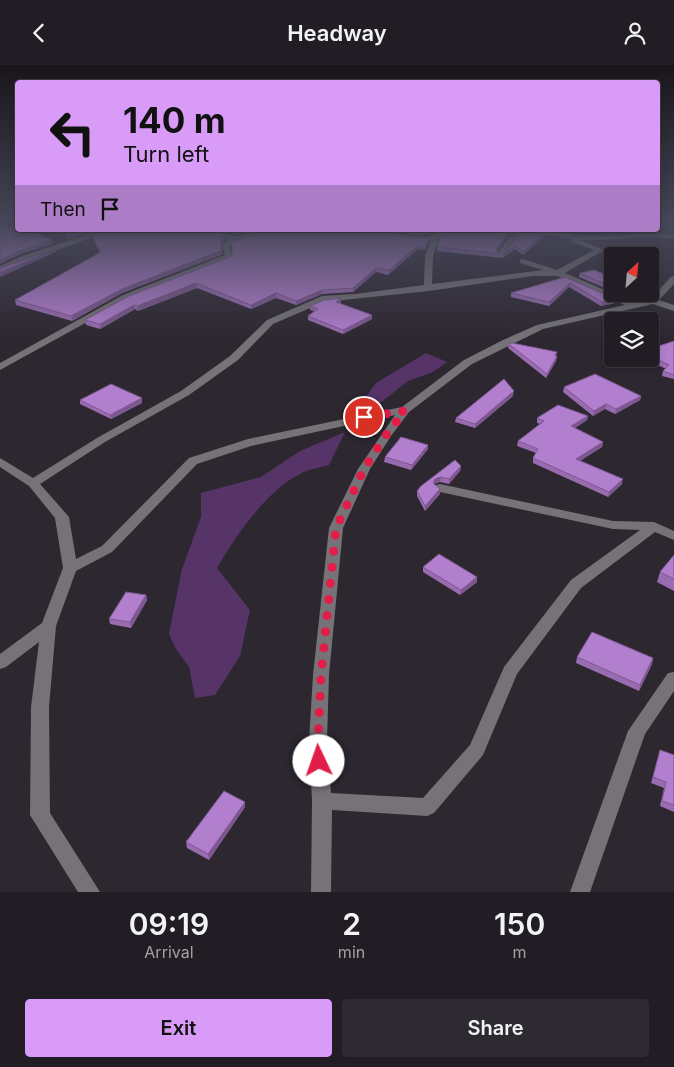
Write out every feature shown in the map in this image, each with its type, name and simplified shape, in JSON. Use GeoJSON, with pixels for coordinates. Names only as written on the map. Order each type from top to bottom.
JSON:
{"type":"FeatureCollection","features":[{"type":"Feature","properties":{"kind":"street"},"geometry":{"type":"LineString","coordinates":[[0,269],[15,263]]}},
{"type":"Feature","properties":{"kind":"street"},"geometry":{"type":"LineString","coordinates":[[0,367],[126,297],[212,263]]}},
{"type":"Feature","properties":{"kind":"street"},"geometry":{"type":"LineString","coordinates":[[428,288],[429,263]]}},
{"type":"Feature","properties":{"kind":"street"},"geometry":{"type":"LineString","coordinates":[[528,263],[558,273],[635,306]]}},
{"type":"Feature","properties":{"kind":"street"},"geometry":{"type":"LineString","coordinates":[[33,483],[101,440],[185,393],[234,358],[270,322],[322,299],[355,297],[533,273],[558,273],[577,263]]}},
{"type":"Feature","properties":{"kind":"street"},"geometry":{"type":"LineString","coordinates":[[659,295],[674,279]]}},
{"type":"Feature","properties":{"kind":"street"},"geometry":{"type":"LineString","coordinates":[[321,892],[322,801],[318,741],[336,528],[364,469],[386,435],[405,411],[468,362],[506,341],[540,327],[646,303]]}},
{"type":"Feature","properties":{"kind":"street"},"geometry":{"type":"LineString","coordinates":[[659,303],[674,308]]}},
{"type":"Feature","properties":{"kind":"street"},"geometry":{"type":"LineString","coordinates":[[70,568],[107,549],[193,461],[248,443],[364,417],[405,411]]}},
{"type":"Feature","properties":{"kind":"street"},"geometry":{"type":"LineString","coordinates":[[2,467],[33,483],[62,517],[70,568],[48,626],[40,707],[40,815],[90,892]]}},
{"type":"Feature","properties":{"kind":"street"},"geometry":{"type":"LineString","coordinates":[[440,488],[613,525],[654,526],[674,536]]}},
{"type":"Feature","properties":{"kind":"street"},"geometry":{"type":"LineString","coordinates":[[322,801],[427,807],[477,750],[510,671],[576,585],[654,526]]}},
{"type":"Feature","properties":{"kind":"street"},"geometry":{"type":"LineString","coordinates":[[0,663],[48,626]]}},
{"type":"Feature","properties":{"kind":"street"},"geometry":{"type":"LineString","coordinates":[[580,892],[637,731],[674,678]]}},
{"type":"Feature","properties":{"kind":"shaded area"},"geometry":{"type":"Polygon","coordinates":[[[426,353],[447,362],[433,372],[408,381],[379,404],[354,413],[376,383],[426,353]]]}},
{"type":"Feature","properties":{"kind":"shaded area"},"geometry":{"type":"Polygon","coordinates":[[[345,432],[329,465],[303,472],[276,491],[242,529],[217,568],[250,610],[240,656],[215,695],[195,698],[189,667],[176,649],[169,634],[182,569],[201,517],[201,493],[261,477],[300,451],[345,432]]]}},
{"type":"Feature","properties":{"kind":"building"},"geometry":{"type":"Polygon","coordinates":[[[16,263],[24,263],[0,273],[0,268],[16,263]]]}},
{"type":"Feature","properties":{"kind":"building"},"geometry":{"type":"Polygon","coordinates":[[[82,263],[190,263],[122,289],[71,316],[15,300],[82,263]]]}},
{"type":"Feature","properties":{"kind":"building"},"geometry":{"type":"Polygon","coordinates":[[[215,263],[398,263],[389,270],[376,268],[353,288],[322,290],[296,301],[276,293],[251,305],[196,283],[137,306],[134,305],[100,324],[85,320],[129,296],[215,263]]]}},
{"type":"Feature","properties":{"kind":"building"},"geometry":{"type":"Polygon","coordinates":[[[594,270],[604,274],[604,284],[580,273],[594,270]]]}},
{"type":"Feature","properties":{"kind":"building"},"geometry":{"type":"Polygon","coordinates":[[[565,277],[604,294],[604,302],[570,283],[549,302],[511,293],[565,277]]]}},
{"type":"Feature","properties":{"kind":"building"},"geometry":{"type":"Polygon","coordinates":[[[341,298],[336,302],[372,315],[343,330],[308,316],[318,309],[310,306],[324,300],[341,298]]]}},
{"type":"Feature","properties":{"kind":"building"},"geometry":{"type":"Polygon","coordinates":[[[674,341],[674,375],[663,371],[669,365],[659,360],[659,346],[674,341]]]}},
{"type":"Feature","properties":{"kind":"building"},"geometry":{"type":"Polygon","coordinates":[[[509,344],[557,352],[555,356],[557,356],[547,374],[509,344]]]}},
{"type":"Feature","properties":{"kind":"building"},"geometry":{"type":"Polygon","coordinates":[[[595,374],[641,396],[616,409],[606,404],[594,411],[564,387],[595,374]]]}},
{"type":"Feature","properties":{"kind":"building"},"geometry":{"type":"Polygon","coordinates":[[[504,379],[514,391],[475,424],[456,418],[504,379]]]}},
{"type":"Feature","properties":{"kind":"building"},"geometry":{"type":"Polygon","coordinates":[[[111,384],[142,398],[110,415],[80,400],[111,384]]]}},
{"type":"Feature","properties":{"kind":"building"},"geometry":{"type":"Polygon","coordinates":[[[558,405],[588,416],[571,426],[603,442],[576,459],[623,479],[609,492],[533,458],[538,449],[518,441],[544,421],[537,418],[558,405]]]}},
{"type":"Feature","properties":{"kind":"building"},"geometry":{"type":"Polygon","coordinates":[[[401,437],[428,445],[412,465],[385,457],[401,437]]]}},
{"type":"Feature","properties":{"kind":"building"},"geometry":{"type":"Polygon","coordinates":[[[455,460],[461,466],[449,479],[441,477],[435,479],[433,483],[440,489],[425,506],[417,491],[455,460]]]}},
{"type":"Feature","properties":{"kind":"building"},"geometry":{"type":"Polygon","coordinates":[[[439,554],[477,577],[461,590],[423,567],[439,554]]]}},
{"type":"Feature","properties":{"kind":"building"},"geometry":{"type":"Polygon","coordinates":[[[674,555],[674,579],[660,572],[674,555]]]}},
{"type":"Feature","properties":{"kind":"building"},"geometry":{"type":"Polygon","coordinates":[[[126,592],[146,595],[130,622],[109,619],[126,592]]]}},
{"type":"Feature","properties":{"kind":"building"},"geometry":{"type":"Polygon","coordinates":[[[592,632],[653,658],[640,685],[577,657],[592,632]]]}},
{"type":"Feature","properties":{"kind":"building"},"geometry":{"type":"Polygon","coordinates":[[[660,750],[674,755],[674,805],[662,801],[666,782],[653,777],[660,750]]]}},
{"type":"Feature","properties":{"kind":"building"},"geometry":{"type":"Polygon","coordinates":[[[224,791],[245,802],[208,854],[186,842],[224,791]]]}},
{"type":"Feature","properties":{"kind":"route"},"geometry":{"type":"LineString","coordinates":[[319,761],[321,675],[336,528],[364,469],[386,435],[405,411],[364,417]]}}]}
